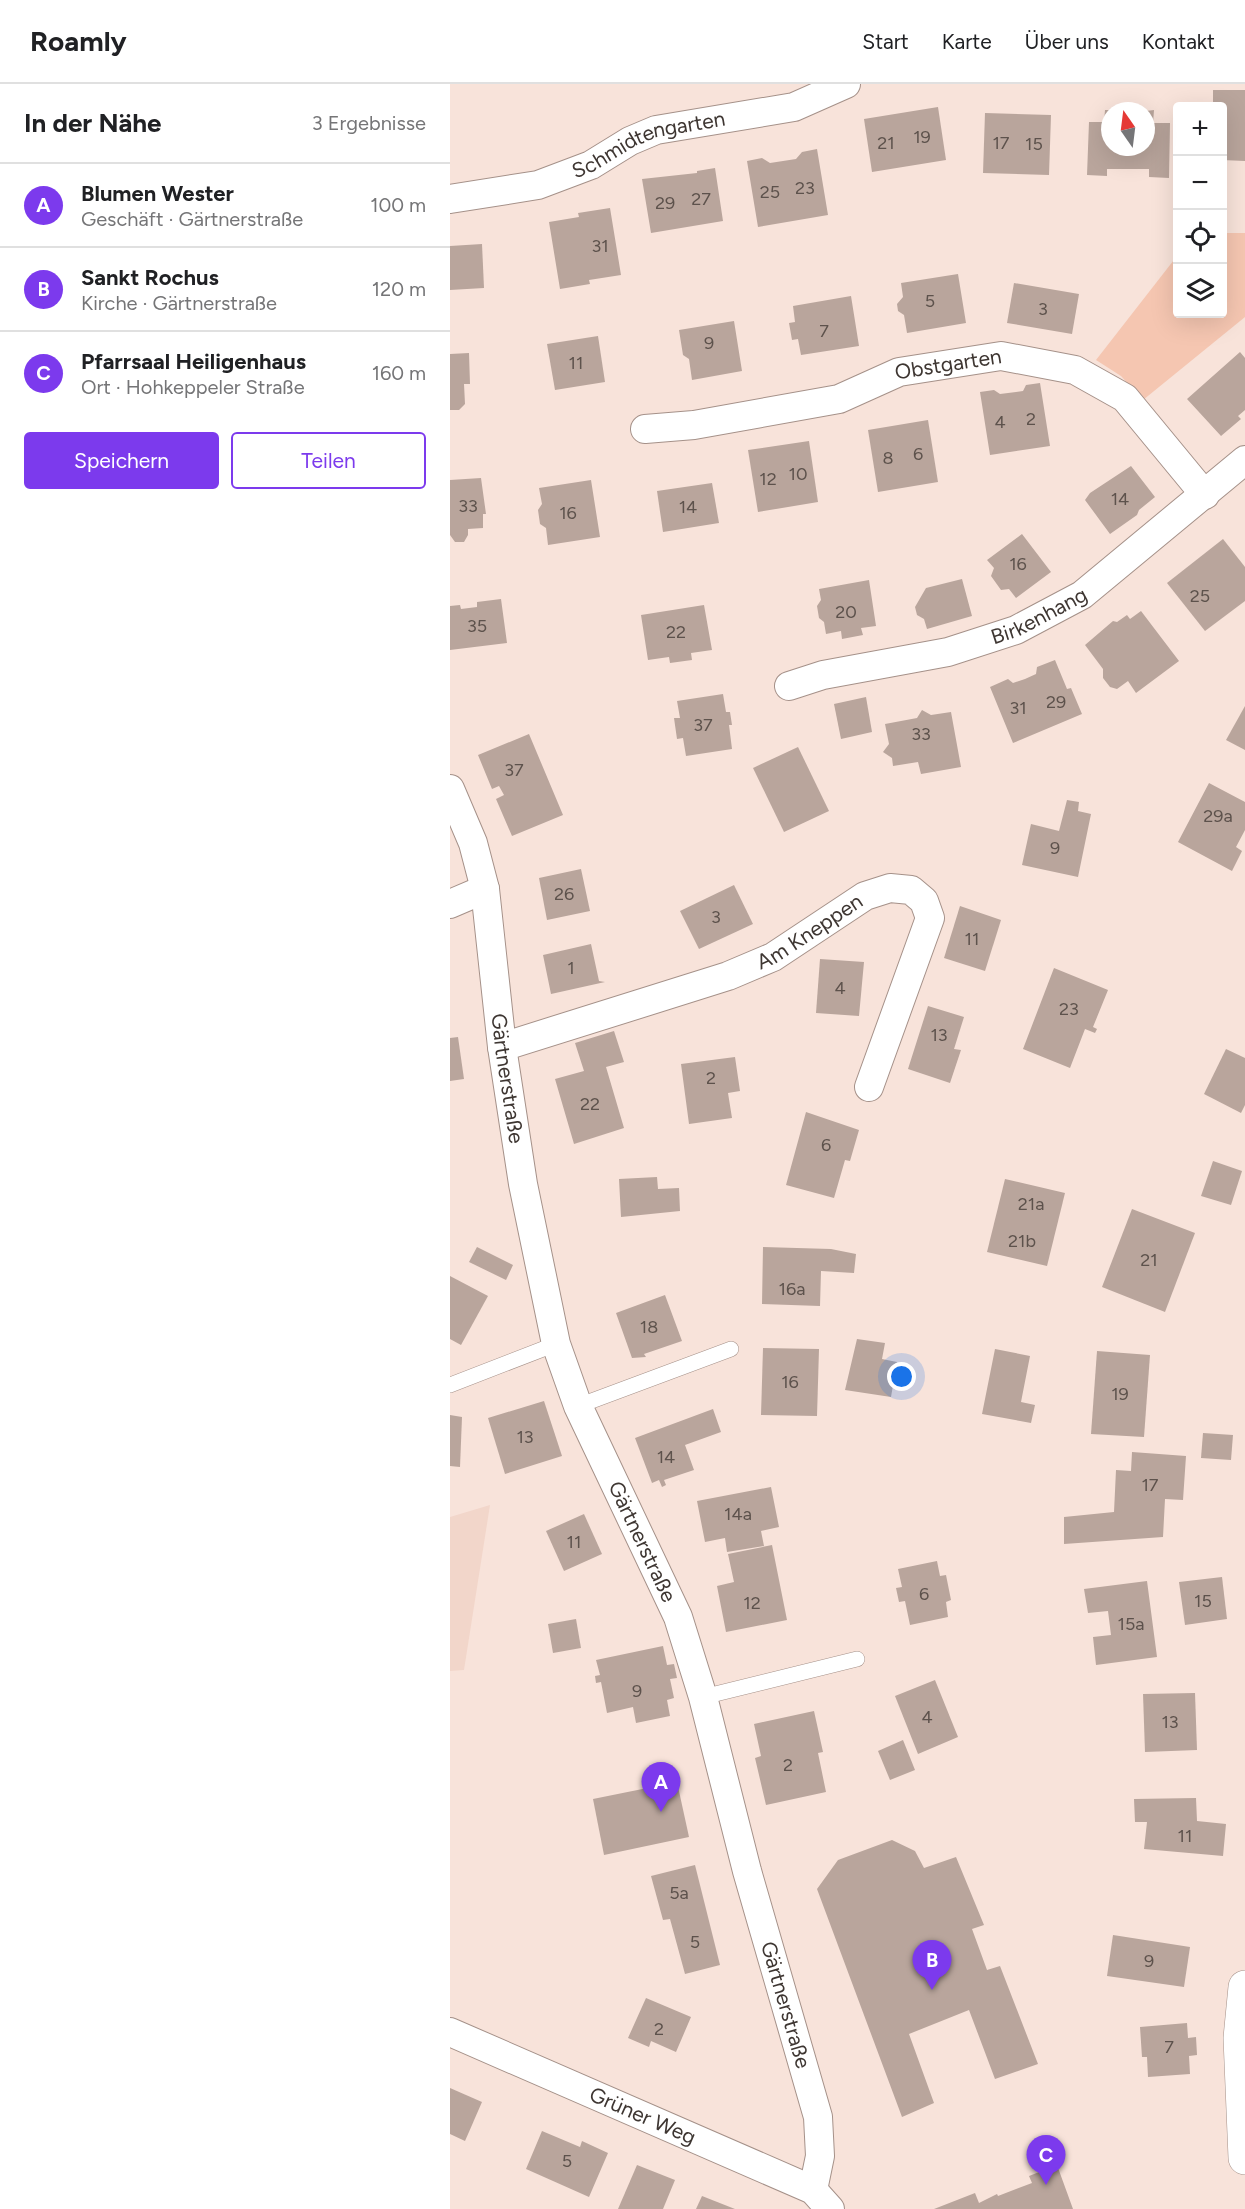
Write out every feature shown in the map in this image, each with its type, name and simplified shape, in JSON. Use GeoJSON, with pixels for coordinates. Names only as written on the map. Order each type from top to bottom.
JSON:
{"type":"FeatureCollection","features":[{"type":"Feature","properties":{"kind":"street","name":"Schmidtengarten"},"geometry":{"type":"LineString","coordinates":[[450,199],[538,185],[591,165],[630,141],[656,130],[794,107],[846,84]]}},
{"type":"Feature","properties":{"kind":"street","name":"Obstgarten"},"geometry":{"type":"LineString","coordinates":[[645,429],[694,425],[839,399],[899,372],[1001,356],[1076,369],[1125,398],[1204,495]]}},
{"type":"Feature","properties":{"kind":"street","name":"Birkenhang"},"geometry":{"type":"LineString","coordinates":[[789,686],[823,675],[948,652],[1016,630],[1082,595],[1245,460]]}},
{"type":"Feature","properties":{"kind":"street","name":"Gärtnerstraße"},"geometry":{"type":"LineString","coordinates":[[450,789],[472,843],[485,889],[502,1047],[523,1184],[556,1344],[578,1406],[678,1617],[703,1697],[747,1871],[818,2117],[822,2200]]}},
{"type":"Feature","properties":{"kind":"street","name":"Am Kneppen"},"geometry":{"type":"LineString","coordinates":[[502,1047],[728,976],[773,957],[865,896],[890,888],[911,890],[924,901],[930,918],[869,1087]]}},
{"type":"Feature","properties":{"kind":"street"},"geometry":{"type":"LineString","coordinates":[[450,904],[485,889]]}},
{"type":"Feature","properties":{"kind":"street"},"geometry":{"type":"LineString","coordinates":[[1245,1987],[1240,2038],[1245,2158]]}},
{"type":"Feature","properties":{"kind":"street","name":"Grüner Weg"},"geometry":{"type":"LineString","coordinates":[[450,2032],[822,2200]]}},
{"type":"Feature","properties":{"kind":"lane"},"geometry":{"type":"LineString","coordinates":[[450,1385],[556,1344]]}},
{"type":"Feature","properties":{"kind":"lane"},"geometry":{"type":"LineString","coordinates":[[578,1406],[731,1349]]}},
{"type":"Feature","properties":{"kind":"lane"},"geometry":{"type":"LineString","coordinates":[[703,1697],[857,1659]]}},
{"type":"Feature","properties":{"kind":"shaded area"},"geometry":{"type":"Polygon","coordinates":[[[1227,233],[1245,233],[1245,317],[1143,400],[1121,376],[1096,360],[1173,261],[1173,318],[1227,318],[1227,233]]]}},
{"type":"Feature","properties":{"kind":"shaded area"},"geometry":{"type":"Polygon","coordinates":[[[490,1505],[464,1670],[450,1671],[450,1517],[490,1505]]]}},
{"type":"Feature","properties":{"kind":"building"},"geometry":{"type":"Polygon","coordinates":[[[1213,90],[1245,90],[1245,161],[1227,160],[1227,102],[1213,102],[1213,90]]]}},
{"type":"Feature","properties":{"kind":"building"},"geometry":{"type":"Polygon","coordinates":[[[938,107],[946,160],[872,172],[864,119],[938,107]]]}},
{"type":"Feature","properties":{"kind":"building"},"geometry":{"type":"Polygon","coordinates":[[[985,113],[1051,115],[1049,175],[983,173],[985,113]]]}},
{"type":"Feature","properties":{"kind":"building"},"geometry":{"type":"Polygon","coordinates":[[[1089,122],[1101,122],[1101,156],[1155,156],[1155,123],[1170,123],[1169,178],[1149,177],[1149,169],[1107,169],[1107,176],[1087,175],[1089,122]]]}},
{"type":"Feature","properties":{"kind":"building"},"geometry":{"type":"Polygon","coordinates":[[[817,149],[828,215],[758,227],[747,161],[762,158],[770,163],[796,159],[802,152],[817,149]]]}},
{"type":"Feature","properties":{"kind":"building"},"geometry":{"type":"Polygon","coordinates":[[[715,168],[723,221],[651,233],[642,179],[697,173],[697,171],[715,168]]]}},
{"type":"Feature","properties":{"kind":"building"},"geometry":{"type":"Polygon","coordinates":[[[610,208],[621,275],[589,280],[590,284],[560,289],[549,222],[579,217],[578,213],[610,208]]]}},
{"type":"Feature","properties":{"kind":"building"},"geometry":{"type":"Polygon","coordinates":[[[482,244],[484,288],[450,290],[450,246],[482,244]]]}},
{"type":"Feature","properties":{"kind":"building"},"geometry":{"type":"Polygon","coordinates":[[[958,274],[966,323],[907,333],[904,315],[898,311],[897,304],[903,297],[901,283],[958,274]]]}},
{"type":"Feature","properties":{"kind":"building"},"geometry":{"type":"Polygon","coordinates":[[[1014,283],[1079,294],[1072,334],[1007,323],[1014,283]]]}},
{"type":"Feature","properties":{"kind":"building"},"geometry":{"type":"Polygon","coordinates":[[[851,296],[859,346],[801,355],[798,339],[792,340],[789,323],[795,322],[793,306],[851,296]]]}},
{"type":"Feature","properties":{"kind":"building"},"geometry":{"type":"Polygon","coordinates":[[[734,321],[742,371],[692,380],[689,359],[683,355],[679,330],[734,321]]]}},
{"type":"Feature","properties":{"kind":"building"},"geometry":{"type":"Polygon","coordinates":[[[598,336],[605,382],[555,390],[547,344],[598,336]]]}},
{"type":"Feature","properties":{"kind":"building"},"geometry":{"type":"Polygon","coordinates":[[[1240,352],[1245,358],[1245,410],[1238,416],[1241,419],[1221,436],[1187,399],[1240,352]]]}},
{"type":"Feature","properties":{"kind":"building"},"geometry":{"type":"Polygon","coordinates":[[[469,353],[470,384],[464,384],[465,404],[459,410],[450,410],[450,354],[469,353]]]}},
{"type":"Feature","properties":{"kind":"building"},"geometry":{"type":"Polygon","coordinates":[[[1040,383],[1050,446],[990,455],[980,392],[994,390],[1000,394],[1023,391],[1026,385],[1040,383]]]}},
{"type":"Feature","properties":{"kind":"building"},"geometry":{"type":"Polygon","coordinates":[[[928,420],[938,482],[878,492],[868,430],[928,420]]]}},
{"type":"Feature","properties":{"kind":"building"},"geometry":{"type":"Polygon","coordinates":[[[809,441],[818,502],[758,512],[748,450],[809,441]]]}},
{"type":"Feature","properties":{"kind":"building"},"geometry":{"type":"Polygon","coordinates":[[[1131,466],[1155,497],[1139,510],[1137,515],[1110,534],[1085,500],[1090,493],[1131,466]]]}},
{"type":"Feature","properties":{"kind":"building"},"geometry":{"type":"Polygon","coordinates":[[[481,478],[486,514],[483,514],[483,528],[468,529],[464,542],[455,542],[450,535],[450,480],[481,478]]]}},
{"type":"Feature","properties":{"kind":"building"},"geometry":{"type":"Polygon","coordinates":[[[591,480],[600,537],[548,545],[546,528],[540,524],[538,510],[542,504],[539,488],[591,480]]]}},
{"type":"Feature","properties":{"kind":"building"},"geometry":{"type":"Polygon","coordinates":[[[712,483],[719,523],[663,532],[657,491],[712,483]]]}},
{"type":"Feature","properties":{"kind":"building"},"geometry":{"type":"Polygon","coordinates":[[[1022,534],[1051,572],[1016,598],[1009,589],[1001,590],[991,576],[994,568],[987,560],[1022,534]]]}},
{"type":"Feature","properties":{"kind":"building"},"geometry":{"type":"Polygon","coordinates":[[[1223,539],[1245,567],[1245,601],[1205,631],[1167,583],[1223,539]]]}},
{"type":"Feature","properties":{"kind":"building"},"geometry":{"type":"Polygon","coordinates":[[[962,579],[972,616],[927,629],[924,619],[917,615],[915,607],[926,588],[962,579]]]}},
{"type":"Feature","properties":{"kind":"building"},"geometry":{"type":"Polygon","coordinates":[[[869,580],[876,626],[861,628],[863,635],[842,639],[841,631],[826,634],[817,606],[821,600],[819,589],[869,580]]]}},
{"type":"Feature","properties":{"kind":"building"},"geometry":{"type":"Polygon","coordinates":[[[501,599],[507,643],[450,650],[450,606],[460,605],[461,609],[477,607],[477,602],[501,599]]]}},
{"type":"Feature","properties":{"kind":"building"},"geometry":{"type":"Polygon","coordinates":[[[704,605],[712,650],[691,653],[692,660],[670,663],[669,657],[648,660],[641,615],[704,605]]]}},
{"type":"Feature","properties":{"kind":"building"},"geometry":{"type":"Polygon","coordinates":[[[1141,611],[1179,661],[1136,693],[1128,681],[1117,689],[1110,687],[1103,678],[1103,669],[1085,645],[1113,621],[1117,622],[1127,615],[1130,619],[1141,611]]]}},
{"type":"Feature","properties":{"kind":"building"},"geometry":{"type":"Polygon","coordinates":[[[1055,660],[1067,689],[1071,688],[1082,714],[1013,743],[990,687],[1008,679],[1013,683],[1025,679],[1036,674],[1037,667],[1055,660]]]}},
{"type":"Feature","properties":{"kind":"building"},"geometry":{"type":"Polygon","coordinates":[[[723,694],[726,712],[730,712],[732,749],[686,756],[683,738],[677,739],[674,718],[680,718],[677,701],[723,694]]]}},
{"type":"Feature","properties":{"kind":"building"},"geometry":{"type":"Polygon","coordinates":[[[866,697],[872,732],[841,739],[834,704],[866,697]]]}},
{"type":"Feature","properties":{"kind":"building"},"geometry":{"type":"Polygon","coordinates":[[[1245,706],[1245,750],[1226,740],[1245,706]]]}},
{"type":"Feature","properties":{"kind":"building"},"geometry":{"type":"Polygon","coordinates":[[[922,710],[931,715],[951,712],[961,767],[921,774],[918,762],[893,766],[892,758],[883,752],[889,744],[885,724],[917,718],[922,710]]]}},
{"type":"Feature","properties":{"kind":"building"},"geometry":{"type":"Polygon","coordinates":[[[529,734],[563,815],[512,836],[496,799],[504,795],[499,786],[492,789],[478,755],[529,734]]]}},
{"type":"Feature","properties":{"kind":"building"},"geometry":{"type":"Polygon","coordinates":[[[798,747],[829,811],[784,832],[753,768],[798,747]]]}},
{"type":"Feature","properties":{"kind":"building"},"geometry":{"type":"Polygon","coordinates":[[[1209,783],[1245,802],[1245,830],[1236,847],[1242,851],[1232,871],[1178,842],[1209,783]]]}},
{"type":"Feature","properties":{"kind":"building"},"geometry":{"type":"Polygon","coordinates":[[[1067,800],[1079,802],[1078,811],[1091,814],[1078,877],[1022,865],[1031,824],[1059,831],[1067,800]]]}},
{"type":"Feature","properties":{"kind":"building"},"geometry":{"type":"Polygon","coordinates":[[[581,869],[590,911],[547,920],[539,878],[581,869]]]}},
{"type":"Feature","properties":{"kind":"building"},"geometry":{"type":"Polygon","coordinates":[[[734,885],[753,924],[699,949],[680,911],[734,885]]]}},
{"type":"Feature","properties":{"kind":"building"},"geometry":{"type":"Polygon","coordinates":[[[960,906],[1001,920],[985,971],[944,958],[960,906]]]}},
{"type":"Feature","properties":{"kind":"building"},"geometry":{"type":"Polygon","coordinates":[[[591,944],[599,981],[605,982],[551,994],[543,955],[591,944]]]}},
{"type":"Feature","properties":{"kind":"building"},"geometry":{"type":"Polygon","coordinates":[[[820,959],[864,962],[859,1016],[816,1013],[820,959]]]}},
{"type":"Feature","properties":{"kind":"building"},"geometry":{"type":"Polygon","coordinates":[[[1054,968],[1108,990],[1093,1027],[1097,1029],[1095,1033],[1085,1029],[1070,1068],[1023,1049],[1054,968]]]}},
{"type":"Feature","properties":{"kind":"building"},"geometry":{"type":"Polygon","coordinates":[[[928,1006],[964,1017],[954,1049],[961,1050],[950,1083],[908,1069],[928,1006]]]}},
{"type":"Feature","properties":{"kind":"building"},"geometry":{"type":"Polygon","coordinates":[[[614,1031],[624,1062],[606,1067],[624,1128],[574,1144],[555,1079],[584,1071],[575,1043],[614,1031]]]}},
{"type":"Feature","properties":{"kind":"building"},"geometry":{"type":"Polygon","coordinates":[[[458,1037],[464,1079],[450,1081],[450,1038],[458,1037]]]}},
{"type":"Feature","properties":{"kind":"building"},"geometry":{"type":"Polygon","coordinates":[[[1226,1049],[1245,1058],[1245,1105],[1241,1113],[1204,1094],[1226,1049]]]}},
{"type":"Feature","properties":{"kind":"building"},"geometry":{"type":"Polygon","coordinates":[[[735,1057],[740,1091],[728,1093],[732,1118],[689,1124],[681,1064],[735,1057]]]}},
{"type":"Feature","properties":{"kind":"building"},"geometry":{"type":"Polygon","coordinates":[[[806,1112],[859,1130],[850,1161],[845,1160],[834,1198],[786,1185],[806,1112]]]}},
{"type":"Feature","properties":{"kind":"building"},"geometry":{"type":"Polygon","coordinates":[[[1213,1161],[1242,1171],[1231,1205],[1201,1196],[1213,1161]]]}},
{"type":"Feature","properties":{"kind":"building"},"geometry":{"type":"Polygon","coordinates":[[[657,1177],[658,1189],[679,1188],[680,1211],[621,1217],[619,1179],[657,1177]]]}},
{"type":"Feature","properties":{"kind":"building"},"geometry":{"type":"Polygon","coordinates":[[[1005,1179],[1065,1193],[1047,1266],[987,1252],[1005,1179]]]}},
{"type":"Feature","properties":{"kind":"building"},"geometry":{"type":"Polygon","coordinates":[[[1132,1209],[1195,1233],[1165,1312],[1102,1287],[1132,1209]]]}},
{"type":"Feature","properties":{"kind":"building"},"geometry":{"type":"Polygon","coordinates":[[[477,1247],[513,1265],[506,1280],[469,1262],[477,1247]]]}},
{"type":"Feature","properties":{"kind":"building"},"geometry":{"type":"Polygon","coordinates":[[[763,1247],[831,1249],[856,1254],[854,1273],[821,1271],[820,1306],[762,1304],[763,1247]]]}},
{"type":"Feature","properties":{"kind":"building"},"geometry":{"type":"Polygon","coordinates":[[[450,1276],[488,1296],[461,1345],[450,1339],[450,1276]]]}},
{"type":"Feature","properties":{"kind":"building"},"geometry":{"type":"Polygon","coordinates":[[[665,1295],[682,1341],[644,1354],[646,1357],[632,1358],[616,1313],[665,1295]]]}},
{"type":"Feature","properties":{"kind":"building"},"geometry":{"type":"Polygon","coordinates":[[[857,1339],[885,1343],[882,1359],[897,1362],[891,1397],[845,1390],[857,1339]]]}},
{"type":"Feature","properties":{"kind":"building"},"geometry":{"type":"Polygon","coordinates":[[[763,1348],[819,1349],[817,1416],[761,1415],[763,1348]]]}},
{"type":"Feature","properties":{"kind":"building"},"geometry":{"type":"Polygon","coordinates":[[[995,1349],[1030,1356],[1021,1402],[1035,1405],[1031,1423],[982,1414],[995,1349]]]}},
{"type":"Feature","properties":{"kind":"building"},"geometry":{"type":"Polygon","coordinates":[[[1097,1351],[1150,1355],[1144,1437],[1091,1434],[1097,1351]]]}},
{"type":"Feature","properties":{"kind":"building"},"geometry":{"type":"Polygon","coordinates":[[[544,1401],[562,1456],[505,1474],[488,1418],[544,1401]]]}},
{"type":"Feature","properties":{"kind":"building"},"geometry":{"type":"Polygon","coordinates":[[[713,1409],[721,1432],[685,1445],[694,1470],[664,1480],[666,1485],[662,1487],[659,1480],[652,1483],[635,1438],[713,1409]]]}},
{"type":"Feature","properties":{"kind":"building"},"geometry":{"type":"Polygon","coordinates":[[[450,1415],[462,1417],[460,1467],[450,1466],[450,1415]]]}},
{"type":"Feature","properties":{"kind":"building"},"geometry":{"type":"Polygon","coordinates":[[[1203,1433],[1233,1435],[1231,1460],[1201,1458],[1203,1433]]]}},
{"type":"Feature","properties":{"kind":"building"},"geometry":{"type":"Polygon","coordinates":[[[1132,1452],[1186,1456],[1183,1500],[1165,1499],[1163,1537],[1064,1544],[1064,1517],[1114,1512],[1116,1470],[1131,1471],[1132,1452]]]}},
{"type":"Feature","properties":{"kind":"building"},"geometry":{"type":"Polygon","coordinates":[[[771,1487],[779,1527],[761,1531],[764,1546],[727,1552],[725,1538],[705,1542],[697,1501],[771,1487]]]}},
{"type":"Feature","properties":{"kind":"building"},"geometry":{"type":"Polygon","coordinates":[[[584,1514],[602,1554],[564,1571],[546,1531],[584,1514]]]}},
{"type":"Feature","properties":{"kind":"building"},"geometry":{"type":"Polygon","coordinates":[[[772,1545],[787,1620],[726,1632],[717,1586],[734,1582],[728,1554],[772,1545]]]}},
{"type":"Feature","properties":{"kind":"building"},"geometry":{"type":"Polygon","coordinates":[[[937,1561],[940,1576],[946,1575],[951,1600],[946,1602],[948,1617],[910,1625],[905,1601],[899,1602],[896,1588],[902,1587],[898,1569],[937,1561]]]}},
{"type":"Feature","properties":{"kind":"building"},"geometry":{"type":"Polygon","coordinates":[[[1222,1577],[1227,1619],[1185,1625],[1179,1582],[1222,1577]]]}},
{"type":"Feature","properties":{"kind":"building"},"geometry":{"type":"Polygon","coordinates":[[[1147,1581],[1157,1657],[1096,1665],[1093,1637],[1111,1635],[1108,1611],[1088,1613],[1084,1589],[1147,1581]]]}},
{"type":"Feature","properties":{"kind":"building"},"geometry":{"type":"Polygon","coordinates":[[[576,1619],[581,1648],[553,1653],[548,1624],[576,1619]]]}},
{"type":"Feature","properties":{"kind":"building"},"geometry":{"type":"Polygon","coordinates":[[[663,1646],[667,1665],[674,1664],[677,1678],[670,1679],[674,1698],[667,1700],[670,1716],[636,1723],[633,1707],[607,1713],[601,1682],[596,1683],[595,1676],[600,1675],[596,1660],[663,1646]]]}},
{"type":"Feature","properties":{"kind":"building"},"geometry":{"type":"Polygon","coordinates":[[[935,1680],[958,1737],[918,1754],[895,1696],[935,1680]]]}},
{"type":"Feature","properties":{"kind":"building"},"geometry":{"type":"Polygon","coordinates":[[[1195,1693],[1197,1750],[1145,1752],[1143,1694],[1195,1693]]]}},
{"type":"Feature","properties":{"kind":"building"},"geometry":{"type":"Polygon","coordinates":[[[814,1711],[823,1752],[818,1753],[826,1792],[766,1805],[755,1758],[761,1756],[754,1724],[814,1711]]]}},
{"type":"Feature","properties":{"kind":"building"},"geometry":{"type":"Polygon","coordinates":[[[903,1740],[915,1770],[890,1780],[878,1751],[903,1740]]]}},
{"type":"Feature","properties":{"kind":"building"},"geometry":{"type":"Polygon","coordinates":[[[677,1782],[689,1837],[604,1855],[593,1799],[677,1782]]]}},
{"type":"Feature","properties":{"kind":"building"},"geometry":{"type":"Polygon","coordinates":[[[1196,1798],[1197,1821],[1226,1824],[1223,1856],[1144,1849],[1147,1822],[1135,1822],[1134,1799],[1196,1798]]]}},
{"type":"Feature","properties":{"kind":"building"},"geometry":{"type":"Polygon","coordinates":[[[892,1840],[915,1851],[924,1868],[956,1857],[984,1925],[972,1929],[987,1970],[1000,1966],[1038,2064],[995,2079],[969,2010],[909,2034],[934,2103],[902,2117],[817,1889],[838,1860],[892,1840]]]}},
{"type":"Feature","properties":{"kind":"building"},"geometry":{"type":"Polygon","coordinates":[[[695,1865],[720,1965],[685,1974],[670,1919],[663,1920],[651,1876],[695,1865]]]}},
{"type":"Feature","properties":{"kind":"building"},"geometry":{"type":"Polygon","coordinates":[[[1113,1935],[1190,1947],[1184,1987],[1107,1976],[1113,1935]]]}},
{"type":"Feature","properties":{"kind":"building"},"geometry":{"type":"Polygon","coordinates":[[[646,1998],[691,2017],[676,2052],[651,2041],[649,2047],[628,2038],[646,1998]]]}},
{"type":"Feature","properties":{"kind":"building"},"geometry":{"type":"Polygon","coordinates":[[[1187,2023],[1188,2038],[1196,2037],[1197,2055],[1189,2056],[1190,2074],[1148,2077],[1147,2057],[1142,2057],[1140,2027],[1187,2023]]]}},
{"type":"Feature","properties":{"kind":"building"},"geometry":{"type":"Polygon","coordinates":[[[450,2088],[482,2102],[465,2141],[450,2134],[450,2088]]]}},
{"type":"Feature","properties":{"kind":"building"},"geometry":{"type":"Polygon","coordinates":[[[542,2131],[580,2147],[582,2141],[608,2153],[589,2197],[526,2169],[542,2131]]]}},
{"type":"Feature","properties":{"kind":"building"},"geometry":{"type":"Polygon","coordinates":[[[637,2165],[675,2180],[663,2209],[618,2209],[637,2165]]]}},
{"type":"Feature","properties":{"kind":"building"},"geometry":{"type":"Polygon","coordinates":[[[1057,2165],[1073,2209],[934,2209],[975,2193],[979,2203],[997,2194],[998,2196],[1032,2183],[1029,2176],[1057,2165]]]}},
{"type":"Feature","properties":{"kind":"building"},"geometry":{"type":"Polygon","coordinates":[[[702,2196],[735,2209],[696,2209],[702,2196]]]}},
{"type":"Feature","properties":{"kind":"place","name":"Blumen Wester"},"geometry":{"type":"Point","coordinates":[661,1812]}},
{"type":"Feature","properties":{"kind":"place","name":"Sankt Rochus"},"geometry":{"type":"Point","coordinates":[932,1990]}},
{"type":"Feature","properties":{"kind":"place","name":"Pfarrsaal Heiligenhaus"},"geometry":{"type":"Point","coordinates":[1046,2185]}}]}
